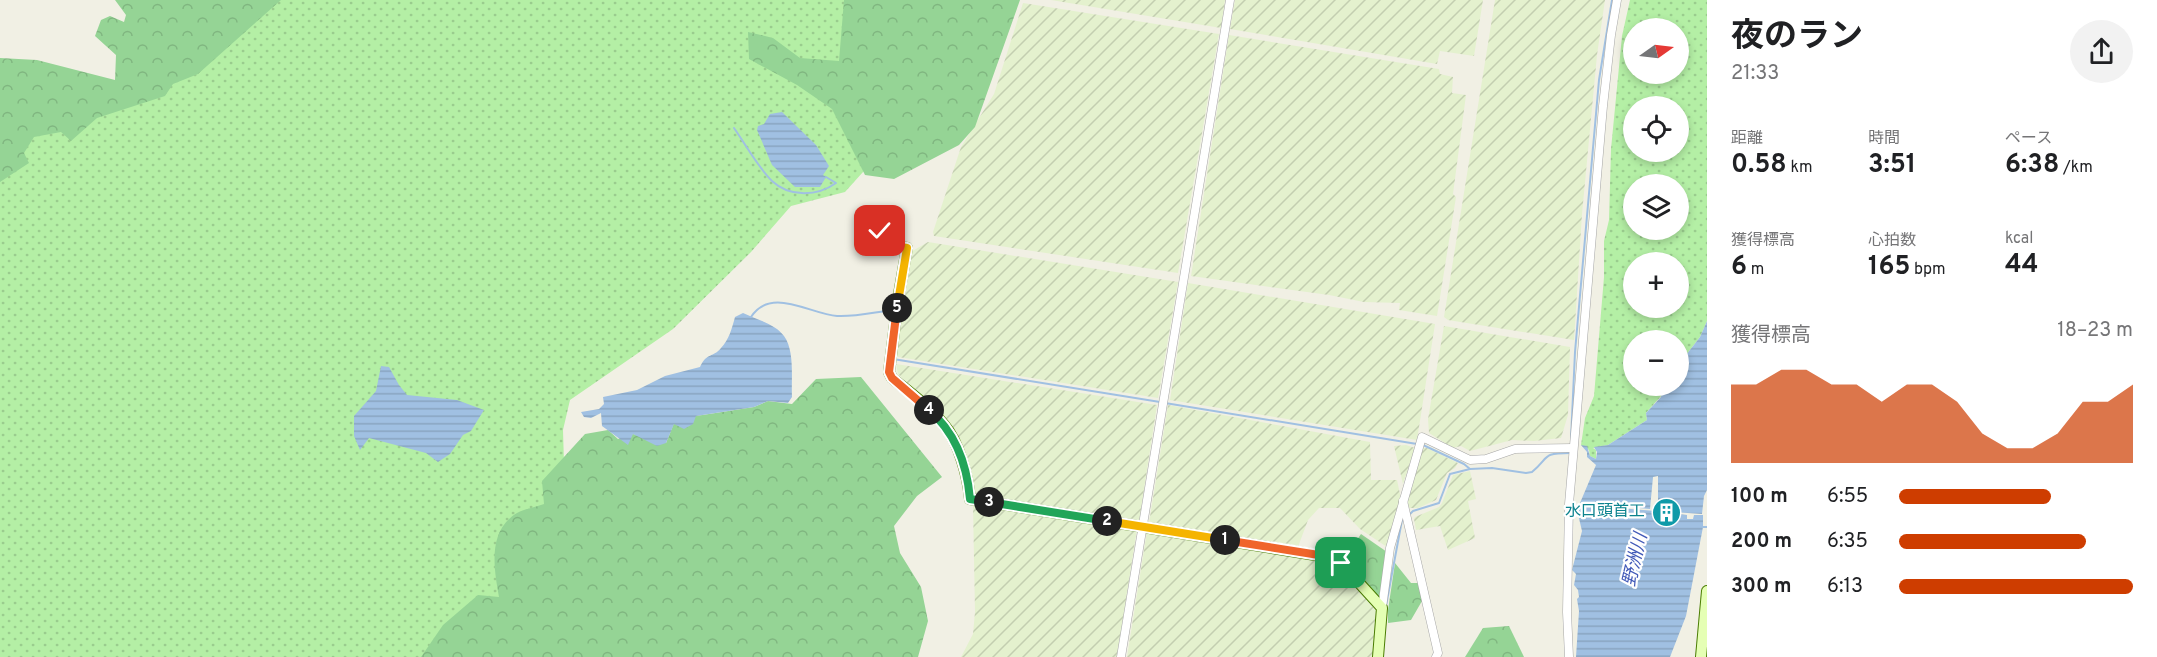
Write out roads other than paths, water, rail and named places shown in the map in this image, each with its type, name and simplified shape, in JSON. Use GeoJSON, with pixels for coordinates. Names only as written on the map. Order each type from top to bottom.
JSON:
{"type":"FeatureCollection","features":[{"type":"Feature","properties":{"kind":"main road"},"geometry":{"type":"LineString","coordinates":[[880,231],[895,246],[907,248],[889,372],[892,378],[936,416],[952,436],[966,473],[970,499],[1334,558],[1382,608],[1378,657]]}},
{"type":"Feature","properties":{"kind":"main road"},"geometry":{"type":"LineString","coordinates":[[1701,657],[1707,591]]}},
{"type":"Feature","properties":{"kind":"street"},"geometry":{"type":"LineString","coordinates":[[1121,657],[1230,0]]}},
{"type":"Feature","properties":{"kind":"street"},"geometry":{"type":"LineString","coordinates":[[1569,657],[1568,552],[1573,448],[1603,106],[1617,0]]}},
{"type":"Feature","properties":{"kind":"street"},"geometry":{"type":"LineString","coordinates":[[1382,608],[1390,548],[1422,437],[1470,459],[1486,459],[1515,448],[1573,448]]}},
{"type":"Feature","properties":{"kind":"street"},"geometry":{"type":"LineString","coordinates":[[1403,499],[1438,653],[1436,657]]}},
{"type":"Feature","properties":{"kind":"water"},"geometry":{"type":"Polygon","coordinates":[[[782,112],[816,145],[829,166],[823,175],[826,177],[820,187],[795,187],[772,165],[757,130],[770,114],[782,112]]]}},
{"type":"Feature","properties":{"kind":"water"},"geometry":{"type":"Polygon","coordinates":[[[743,313],[776,328],[787,342],[790,349],[792,374],[792,397],[788,403],[768,401],[754,407],[696,416],[693,424],[684,429],[674,424],[666,443],[657,446],[633,434],[628,445],[602,426],[601,413],[591,418],[584,417],[581,412],[599,409],[604,404],[603,397],[637,390],[665,376],[700,367],[705,359],[724,345],[735,317],[743,313]]]}},
{"type":"Feature","properties":{"kind":"water"},"geometry":{"type":"Polygon","coordinates":[[[1707,321],[1707,490],[1702,514],[1658,511],[1658,476],[1653,477],[1650,509],[1580,503],[1596,465],[1587,457],[1587,452],[1581,445],[1587,446],[1590,456],[1596,459],[1597,452],[1594,447],[1608,445],[1647,420],[1646,413],[1661,396],[1689,396],[1689,351],[1700,337],[1707,321]]]}},
{"type":"Feature","properties":{"kind":"water"},"geometry":{"type":"Polygon","coordinates":[[[381,366],[389,367],[407,395],[457,400],[484,410],[471,431],[463,435],[450,454],[438,462],[426,453],[369,438],[360,450],[354,436],[354,416],[376,391],[381,366]]]}},
{"type":"Feature","properties":{"kind":"water","name":"野洲川"},"geometry":{"type":"Polygon","coordinates":[[[1580,505],[1656,511],[1656,516],[1662,517],[1663,513],[1671,514],[1671,518],[1678,518],[1679,514],[1687,515],[1687,519],[1693,519],[1694,515],[1703,515],[1703,527],[1686,616],[1670,657],[1576,657],[1579,611],[1577,599],[1579,597],[1574,585],[1576,574],[1572,570],[1582,531],[1577,510],[1580,505]]]}},
{"type":"Feature","properties":{"kind":"waterway"},"geometry":{"type":"LineString","coordinates":[[1572,440],[1575,352],[1599,80],[1612,0]]}},
{"type":"Feature","properties":{"kind":"waterway"},"geometry":{"type":"LineString","coordinates":[[734,128],[761,169],[779,186],[795,193],[813,193],[836,183],[826,177]]}},
{"type":"Feature","properties":{"kind":"waterway"},"geometry":{"type":"LineString","coordinates":[[751,317],[759,308],[769,303],[791,304],[837,316],[893,310]]}},
{"type":"Feature","properties":{"kind":"waterway"},"geometry":{"type":"LineString","coordinates":[[893,359],[1160,402]]}},
{"type":"Feature","properties":{"kind":"waterway"},"geometry":{"type":"LineString","coordinates":[[1165,403],[1417,444]]}},
{"type":"Feature","properties":{"kind":"waterway"},"geometry":{"type":"LineString","coordinates":[[1423,445],[1470,469],[1492,468],[1526,473],[1532,472],[1550,455],[1570,453]]}},
{"type":"Feature","properties":{"kind":"waterway"},"geometry":{"type":"LineString","coordinates":[[1409,515],[1413,511],[1439,503],[1450,474],[1470,469]]}},
{"type":"Feature","properties":{"kind":"waterway"},"geometry":{"type":"LineString","coordinates":[[1386,606],[1402,520]]}},
{"type":"Feature","properties":{"kind":"place","name":"水口頭首工"},"geometry":{"type":"Point","coordinates":[1666,512]}}]}
